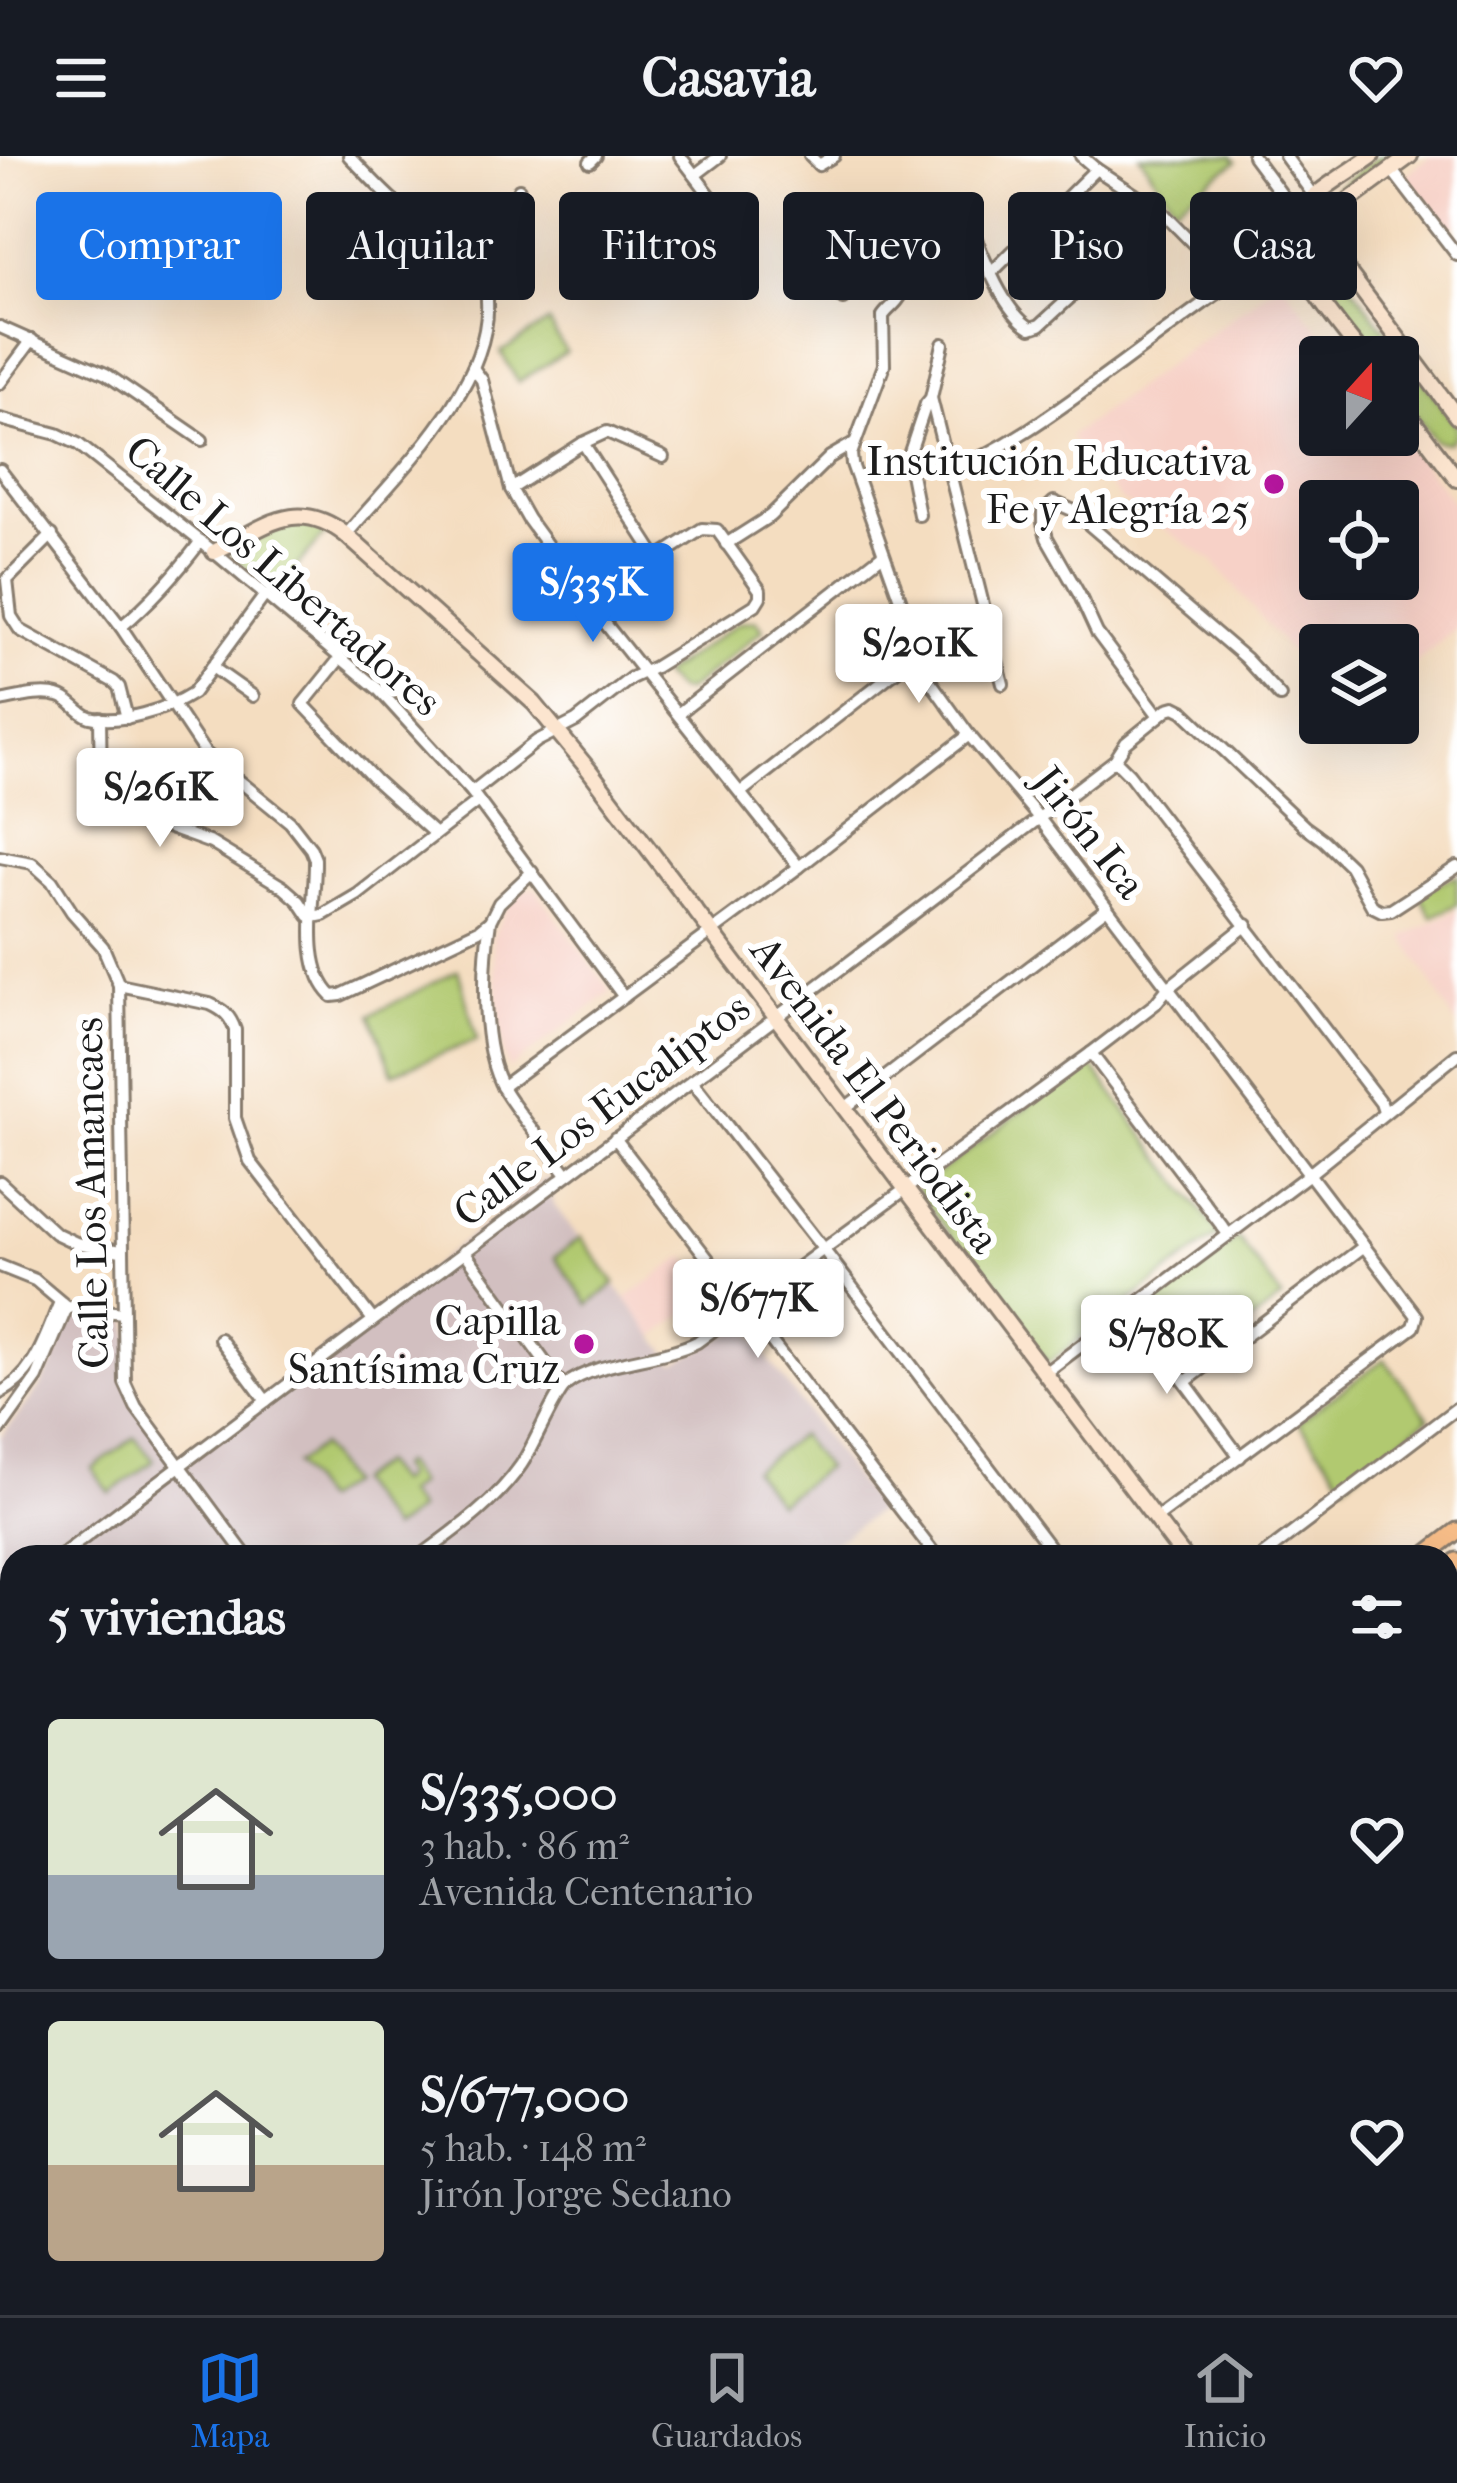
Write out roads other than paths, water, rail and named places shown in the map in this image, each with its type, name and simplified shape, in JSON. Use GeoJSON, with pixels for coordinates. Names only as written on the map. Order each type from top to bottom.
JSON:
{"type":"FeatureCollection","features":[{"type":"Feature","properties":{"kind":"street"},"geometry":{"type":"LineString","coordinates":[[349,156],[384,192]]}},
{"type":"Feature","properties":{"kind":"street"},"geometry":{"type":"LineString","coordinates":[[680,156],[707,192]]}},
{"type":"Feature","properties":{"kind":"street"},"geometry":{"type":"LineString","coordinates":[[694,176],[720,156]]}},
{"type":"Feature","properties":{"kind":"street"},"geometry":{"type":"LineString","coordinates":[[810,156],[819,165],[834,156]]}},
{"type":"Feature","properties":{"kind":"street"},"geometry":{"type":"LineString","coordinates":[[1081,156],[1131,192]]}},
{"type":"Feature","properties":{"kind":"street"},"geometry":{"type":"LineString","coordinates":[[1253,156],[1280,192]]}},
{"type":"Feature","properties":{"kind":"street"},"geometry":{"type":"LineString","coordinates":[[1285,156],[1311,192]]}},
{"type":"Feature","properties":{"kind":"street"},"geometry":{"type":"LineString","coordinates":[[1322,192],[1372,156]]}},
{"type":"Feature","properties":{"kind":"street"},"geometry":{"type":"LineString","coordinates":[[1357,195],[1409,156]]}},
{"type":"Feature","properties":{"kind":"street"},"geometry":{"type":"LineString","coordinates":[[990,274],[1096,169]]}},
{"type":"Feature","properties":{"kind":"street"},"geometry":{"type":"LineString","coordinates":[[1391,169],[1453,240],[1457,255]]}},
{"type":"Feature","properties":{"kind":"street"},"geometry":{"type":"LineString","coordinates":[[1166,216],[1190,238]]}},
{"type":"Feature","properties":{"kind":"street"},"geometry":{"type":"LineString","coordinates":[[984,259],[1022,323],[1031,328],[1067,300]]}},
{"type":"Feature","properties":{"kind":"street"},"geometry":{"type":"LineString","coordinates":[[1357,286],[1457,417]]}},
{"type":"Feature","properties":{"kind":"street"},"geometry":{"type":"LineString","coordinates":[[214,552],[297,514],[324,520],[346,535],[441,422],[473,368],[489,323],[488,300]]}},
{"type":"Feature","properties":{"kind":"street"},"geometry":{"type":"LineString","coordinates":[[726,544],[770,517],[830,457],[854,443],[884,365],[883,316],[898,300]]}},
{"type":"Feature","properties":{"kind":"street"},"geometry":{"type":"LineString","coordinates":[[947,472],[976,461],[1055,413],[1207,300]]}},
{"type":"Feature","properties":{"kind":"street"},"geometry":{"type":"LineString","coordinates":[[1323,300],[1349,336]]}},
{"type":"Feature","properties":{"kind":"street"},"geometry":{"type":"LineString","coordinates":[[0,327],[106,374],[202,440]]}},
{"type":"Feature","properties":{"kind":"street"},"geometry":{"type":"LineString","coordinates":[[0,383],[32,340]]}},
{"type":"Feature","properties":{"kind":"street"},"geometry":{"type":"LineString","coordinates":[[943,344],[931,398],[1003,684]]}},
{"type":"Feature","properties":{"kind":"street"},"geometry":{"type":"LineString","coordinates":[[473,368],[482,380],[511,489],[528,519],[799,867]]}},
{"type":"Feature","properties":{"kind":"street"},"geometry":{"type":"LineString","coordinates":[[919,515],[908,458],[931,398]]}},
{"type":"Feature","properties":{"kind":"street","name":"Calle Los Libertadores"},"geometry":{"type":"LineString","coordinates":[[0,418],[77,444],[378,689],[475,797],[624,998]]}},
{"type":"Feature","properties":{"kind":"street"},"geometry":{"type":"LineString","coordinates":[[1419,425],[1452,462],[1457,479]]}},
{"type":"Feature","properties":{"kind":"street"},"geometry":{"type":"LineString","coordinates":[[511,489],[583,443],[611,433],[663,458]]}},
{"type":"Feature","properties":{"kind":"street"},"geometry":{"type":"LineString","coordinates":[[583,443],[657,558]]}},
{"type":"Feature","properties":{"kind":"street","name":"Jirón Ica"},"geometry":{"type":"LineString","coordinates":[[854,443],[852,464],[928,678],[1417,1316],[1417,1323],[1240,1457]]}},
{"type":"Feature","properties":{"kind":"street"},"geometry":{"type":"LineString","coordinates":[[0,470],[121,626],[205,753],[290,823],[311,848],[314,966],[325,990],[332,996],[341,995],[490,921]]}},
{"type":"Feature","properties":{"kind":"street"},"geometry":{"type":"LineString","coordinates":[[1159,716],[1097,633],[1047,538],[1043,512],[1054,502],[1072,510],[1230,645],[1280,696]]}},
{"type":"Feature","properties":{"kind":"street"},"geometry":{"type":"LineString","coordinates":[[100,718],[101,784],[139,797],[164,826],[211,843],[283,887],[309,916],[323,915],[357,895],[435,834],[537,740],[575,722],[631,678],[754,605],[760,590],[717,530],[710,527],[589,603]]}},
{"type":"Feature","properties":{"kind":"street"},"geometry":{"type":"LineString","coordinates":[[52,535],[3,578],[14,624],[113,682],[127,718]]}},
{"type":"Feature","properties":{"kind":"street","name":"Avenida El Periodista"},"geometry":{"type":"LineString","coordinates":[[346,535],[534,703],[558,730],[1175,1545]]}},
{"type":"Feature","properties":{"kind":"street"},"geometry":{"type":"LineString","coordinates":[[121,626],[176,574],[201,542]]}},
{"type":"Feature","properties":{"kind":"street"},"geometry":{"type":"LineString","coordinates":[[679,713],[882,555]]}},
{"type":"Feature","properties":{"kind":"street"},"geometry":{"type":"LineString","coordinates":[[0,701],[58,696],[100,718],[127,718],[171,704],[193,694],[266,595]]}},
{"type":"Feature","properties":{"kind":"street"},"geometry":{"type":"LineString","coordinates":[[741,792],[920,652]]}},
{"type":"Feature","properties":{"kind":"street"},"geometry":{"type":"LineString","coordinates":[[341,657],[303,704],[375,780],[435,834]]}},
{"type":"Feature","properties":{"kind":"street"},"geometry":{"type":"LineString","coordinates":[[212,667],[253,696]]}},
{"type":"Feature","properties":{"kind":"street","name":"Calle Los Eucaliptos"},"geometry":{"type":"LineString","coordinates":[[75,1545],[778,1018],[1115,760],[1126,743],[1175,707],[1350,866],[1372,906],[1391,910],[1457,867]]}},
{"type":"Feature","properties":{"kind":"street"},"geometry":{"type":"LineString","coordinates":[[502,1087],[969,735]]}},
{"type":"Feature","properties":{"kind":"street"},"geometry":{"type":"LineString","coordinates":[[1115,760],[1247,925],[1384,1112]]}},
{"type":"Feature","properties":{"kind":"street","name":"Calle Los Amancaes"},"geometry":{"type":"LineString","coordinates":[[0,857],[32,863],[52,881],[103,947],[119,985],[124,1370],[129,1394],[238,1545]]}},
{"type":"Feature","properties":{"kind":"street"},"geometry":{"type":"LineString","coordinates":[[532,872],[499,903],[490,921],[487,1018],[502,1087],[567,1174]]}},
{"type":"Feature","properties":{"kind":"street"},"geometry":{"type":"LineString","coordinates":[[845,1108],[1107,908]]}},
{"type":"Feature","properties":{"kind":"street"},"geometry":{"type":"LineString","coordinates":[[434,1545],[506,1485],[534,1445],[563,1387],[605,1369],[698,1342],[1155,1004],[1168,988],[1247,925]]}},
{"type":"Feature","properties":{"kind":"street"},"geometry":{"type":"LineString","coordinates":[[119,985],[209,1004],[231,1019],[235,1118],[250,1161],[373,1320]]}},
{"type":"Feature","properties":{"kind":"street"},"geometry":{"type":"LineString","coordinates":[[1090,1053],[1228,1234]]}},
{"type":"Feature","properties":{"kind":"street"},"geometry":{"type":"LineString","coordinates":[[1046,1372],[1308,1175],[1457,1055]]}},
{"type":"Feature","properties":{"kind":"street"},"geometry":{"type":"LineString","coordinates":[[692,1081],[1048,1545]]}},
{"type":"Feature","properties":{"kind":"street"},"geometry":{"type":"LineString","coordinates":[[615,1138],[928,1545]]}},
{"type":"Feature","properties":{"kind":"street"},"geometry":{"type":"LineString","coordinates":[[0,1182],[55,1233],[76,1243],[122,1251]]}},
{"type":"Feature","properties":{"kind":"street"},"geometry":{"type":"LineString","coordinates":[[1185,1382],[1363,1247]]}},
{"type":"Feature","properties":{"kind":"street"},"geometry":{"type":"LineString","coordinates":[[464,1251],[563,1387]]}},
{"type":"Feature","properties":{"kind":"street"},"geometry":{"type":"LineString","coordinates":[[0,1266],[35,1280],[64,1305],[123,1313]]}},
{"type":"Feature","properties":{"kind":"street"},"geometry":{"type":"LineString","coordinates":[[0,1394],[26,1375],[64,1305]]}},
{"type":"Feature","properties":{"kind":"street"},"geometry":{"type":"LineString","coordinates":[[1,1427],[38,1378],[64,1305]]}},
{"type":"Feature","properties":{"kind":"street"},"geometry":{"type":"LineString","coordinates":[[1131,1309],[1240,1457],[1155,1520]]}},
{"type":"Feature","properties":{"kind":"street"},"geometry":{"type":"LineString","coordinates":[[220,1339],[266,1400]]}},
{"type":"Feature","properties":{"kind":"street"},"geometry":{"type":"LineString","coordinates":[[1278,1545],[1457,1408]]}},
{"type":"Feature","properties":{"kind":"place","name":"Institución Educativa Fe y Alegría 25"},"geometry":{"type":"Point","coordinates":[1274,484]}},
{"type":"Feature","properties":{"kind":"place","name":"Capilla Santísima Cruz"},"geometry":{"type":"Point","coordinates":[584,1344]}}]}
